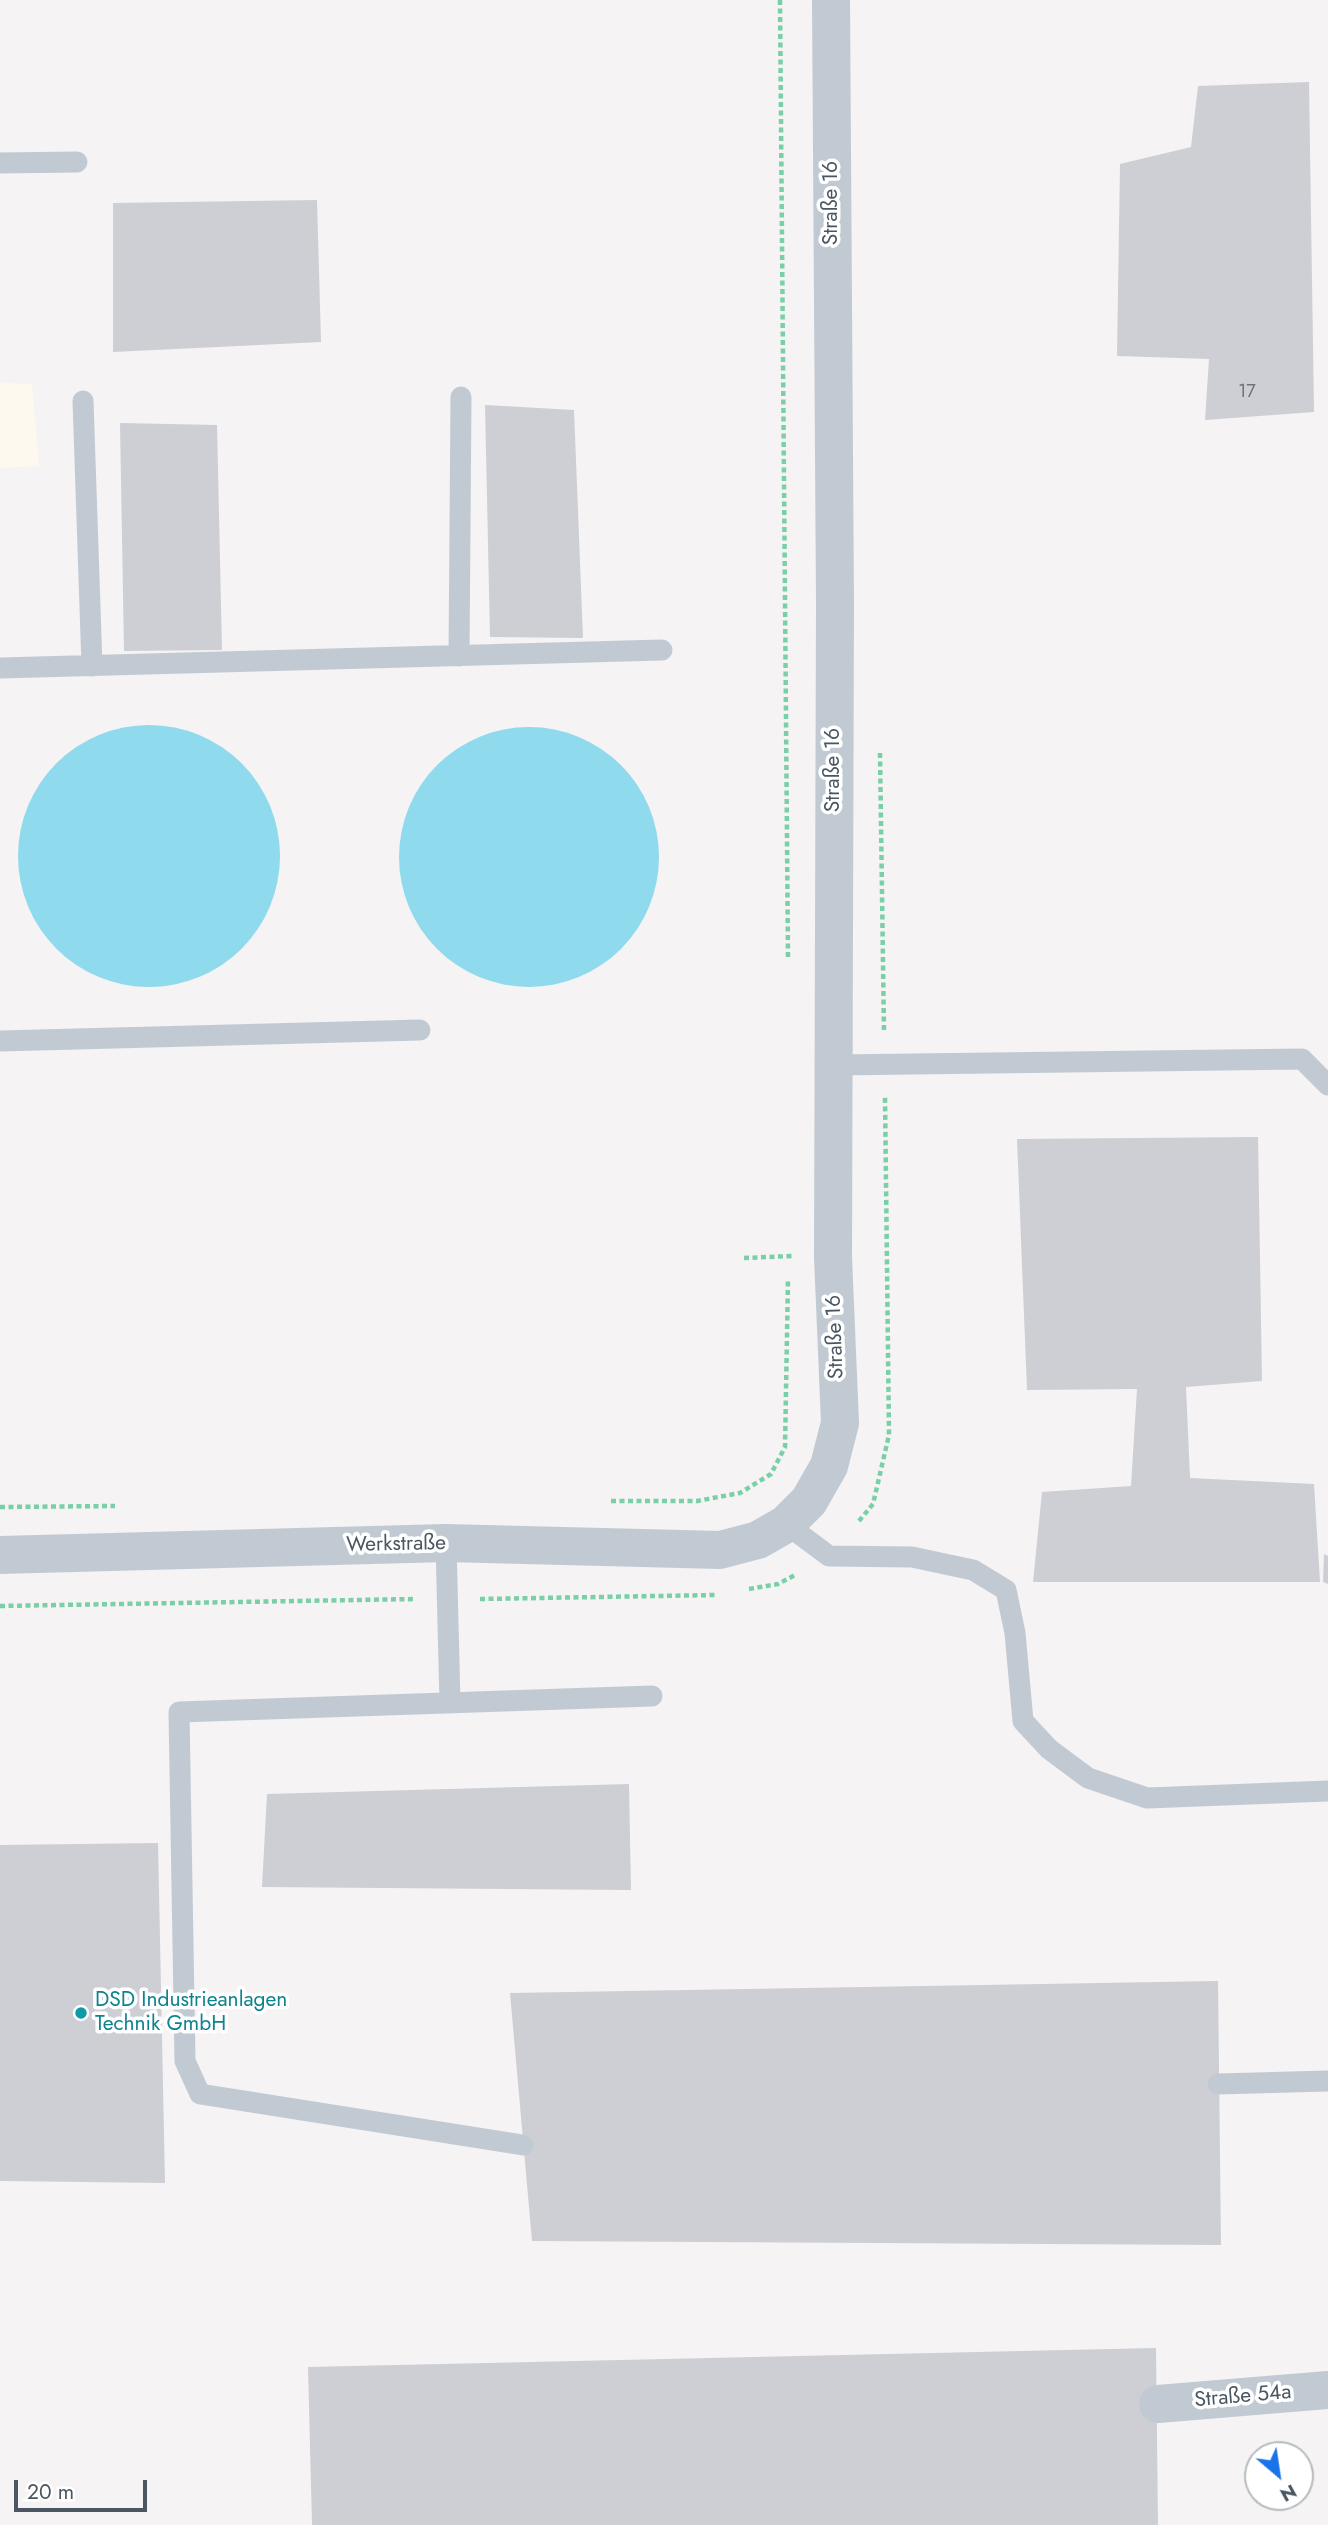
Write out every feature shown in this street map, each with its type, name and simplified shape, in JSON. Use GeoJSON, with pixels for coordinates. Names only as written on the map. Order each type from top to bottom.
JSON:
{"type":"FeatureCollection","features":[{"type":"Feature","properties":{"kind":"street","name":"Straße 16"},"geometry":{"type":"LineString","coordinates":[[786,1524],[809,1501],[829,1466],[840,1423],[833,1257],[835,603],[831,0]]}},
{"type":"Feature","properties":{"kind":"street","name":"Werkstraße"},"geometry":{"type":"LineString","coordinates":[[0,1555],[446,1543],[720,1550],[758,1540],[786,1524]]}},
{"type":"Feature","properties":{"kind":"street","name":"Straße 54a"},"geometry":{"type":"LineString","coordinates":[[1158,2404],[1328,2390]]}},
{"type":"Feature","properties":{"kind":"lane"},"geometry":{"type":"LineString","coordinates":[[0,163],[78,162]]}},
{"type":"Feature","properties":{"kind":"lane"},"geometry":{"type":"LineString","coordinates":[[459,656],[461,397]]}},
{"type":"Feature","properties":{"kind":"lane"},"geometry":{"type":"LineString","coordinates":[[83,401],[92,666]]}},
{"type":"Feature","properties":{"kind":"lane"},"geometry":{"type":"LineString","coordinates":[[0,668],[662,650]]}},
{"type":"Feature","properties":{"kind":"lane"},"geometry":{"type":"LineString","coordinates":[[0,1041],[420,1030]]}},
{"type":"Feature","properties":{"kind":"lane"},"geometry":{"type":"LineString","coordinates":[[835,1065],[1303,1059],[1328,1085]]}},
{"type":"Feature","properties":{"kind":"lane"},"geometry":{"type":"LineString","coordinates":[[786,1524],[829,1556],[912,1557],[973,1570],[1006,1590],[1015,1633],[1023,1721],[1049,1749],[1088,1777],[1147,1798],[1328,1791]]}},
{"type":"Feature","properties":{"kind":"lane"},"geometry":{"type":"LineString","coordinates":[[446,1543],[450,1703]]}},
{"type":"Feature","properties":{"kind":"lane"},"geometry":{"type":"LineString","coordinates":[[523,2145],[200,2094],[185,2062],[179,1712],[652,1696]]}},
{"type":"Feature","properties":{"kind":"lane"},"geometry":{"type":"LineString","coordinates":[[1218,2084],[1328,2081]]}},
{"type":"Feature","properties":{"kind":"path"},"geometry":{"type":"LineString","coordinates":[[780,0],[788,970]]}},
{"type":"Feature","properties":{"kind":"path"},"geometry":{"type":"LineString","coordinates":[[737,1591],[778,1584],[829,1556],[873,1504],[889,1435],[880,740]]}},
{"type":"Feature","properties":{"kind":"path"},"geometry":{"type":"LineString","coordinates":[[599,1502],[697,1501],[740,1493],[771,1474],[786,1447],[789,1243]]}},
{"type":"Feature","properties":{"kind":"path"},"geometry":{"type":"LineString","coordinates":[[0,1507],[125,1506]]}},
{"type":"Feature","properties":{"kind":"path"},"geometry":{"type":"LineString","coordinates":[[0,1606],[724,1594]]}},
{"type":"Feature","properties":{"kind":"shaded area"},"geometry":{"type":"Polygon","coordinates":[[[0,383],[32,384],[39,466],[0,468],[0,383]]]}},
{"type":"Feature","properties":{"kind":"water"},"geometry":{"type":"Polygon","coordinates":[[[136,725],[162,725],[187,730],[211,740],[242,763],[265,794],[275,818],[280,856],[275,894],[265,918],[242,949],[211,972],[187,982],[162,987],[136,987],[111,982],[87,972],[56,949],[33,918],[23,894],[18,869],[18,843],[23,818],[33,794],[56,763],[87,740],[111,730],[136,725]]]}},
{"type":"Feature","properties":{"kind":"water"},"geometry":{"type":"Polygon","coordinates":[[[516,727],[542,727],[567,732],[590,742],[612,756],[630,774],[654,819],[659,857],[654,895],[644,918],[630,940],[612,958],[567,982],[542,987],[516,987],[491,982],[468,972],[446,958],[428,940],[404,895],[399,870],[399,844],[404,819],[414,796],[428,774],[446,756],[491,732],[516,727]]]}},
{"type":"Feature","properties":{"kind":"building"},"geometry":{"type":"Polygon","coordinates":[[[1309,82],[1314,412],[1205,420],[1209,359],[1117,356],[1120,164],[1191,147],[1198,86],[1309,82]]]}},
{"type":"Feature","properties":{"kind":"building"},"geometry":{"type":"Polygon","coordinates":[[[317,200],[321,342],[113,352],[113,203],[317,200]]]}},
{"type":"Feature","properties":{"kind":"building"},"geometry":{"type":"Polygon","coordinates":[[[485,405],[574,410],[583,638],[490,637],[485,405]]]}},
{"type":"Feature","properties":{"kind":"building"},"geometry":{"type":"Polygon","coordinates":[[[120,423],[217,425],[222,650],[124,651],[120,423]]]}},
{"type":"Feature","properties":{"kind":"building"},"geometry":{"type":"Polygon","coordinates":[[[1258,1137],[1262,1381],[1186,1387],[1190,1478],[1314,1484],[1320,1582],[1033,1582],[1042,1492],[1131,1486],[1137,1389],[1027,1390],[1017,1139],[1258,1137]]]}},
{"type":"Feature","properties":{"kind":"building"},"geometry":{"type":"Polygon","coordinates":[[[1324,1554],[1328,1556],[1328,1584],[1323,1582],[1324,1554]]]}},
{"type":"Feature","properties":{"kind":"building"},"geometry":{"type":"Polygon","coordinates":[[[629,1784],[631,1890],[262,1887],[267,1794],[629,1784]]]}},
{"type":"Feature","properties":{"kind":"building","name":"DSD Industrieanlagen Technik GmbH"},"geometry":{"type":"Polygon","coordinates":[[[158,1843],[165,2183],[0,2181],[0,1845],[158,1843]]]}},
{"type":"Feature","properties":{"kind":"building"},"geometry":{"type":"Polygon","coordinates":[[[1218,1981],[1221,2245],[532,2241],[510,1993],[1218,1981]]]}},
{"type":"Feature","properties":{"kind":"building"},"geometry":{"type":"Polygon","coordinates":[[[1156,2348],[1158,2525],[312,2525],[308,2367],[1156,2348]]]}},
{"type":"Feature","properties":{"kind":"place","name":"DSD Industrieanlagen Technik GmbH"},"geometry":{"type":"Point","coordinates":[81,2013]}}]}
